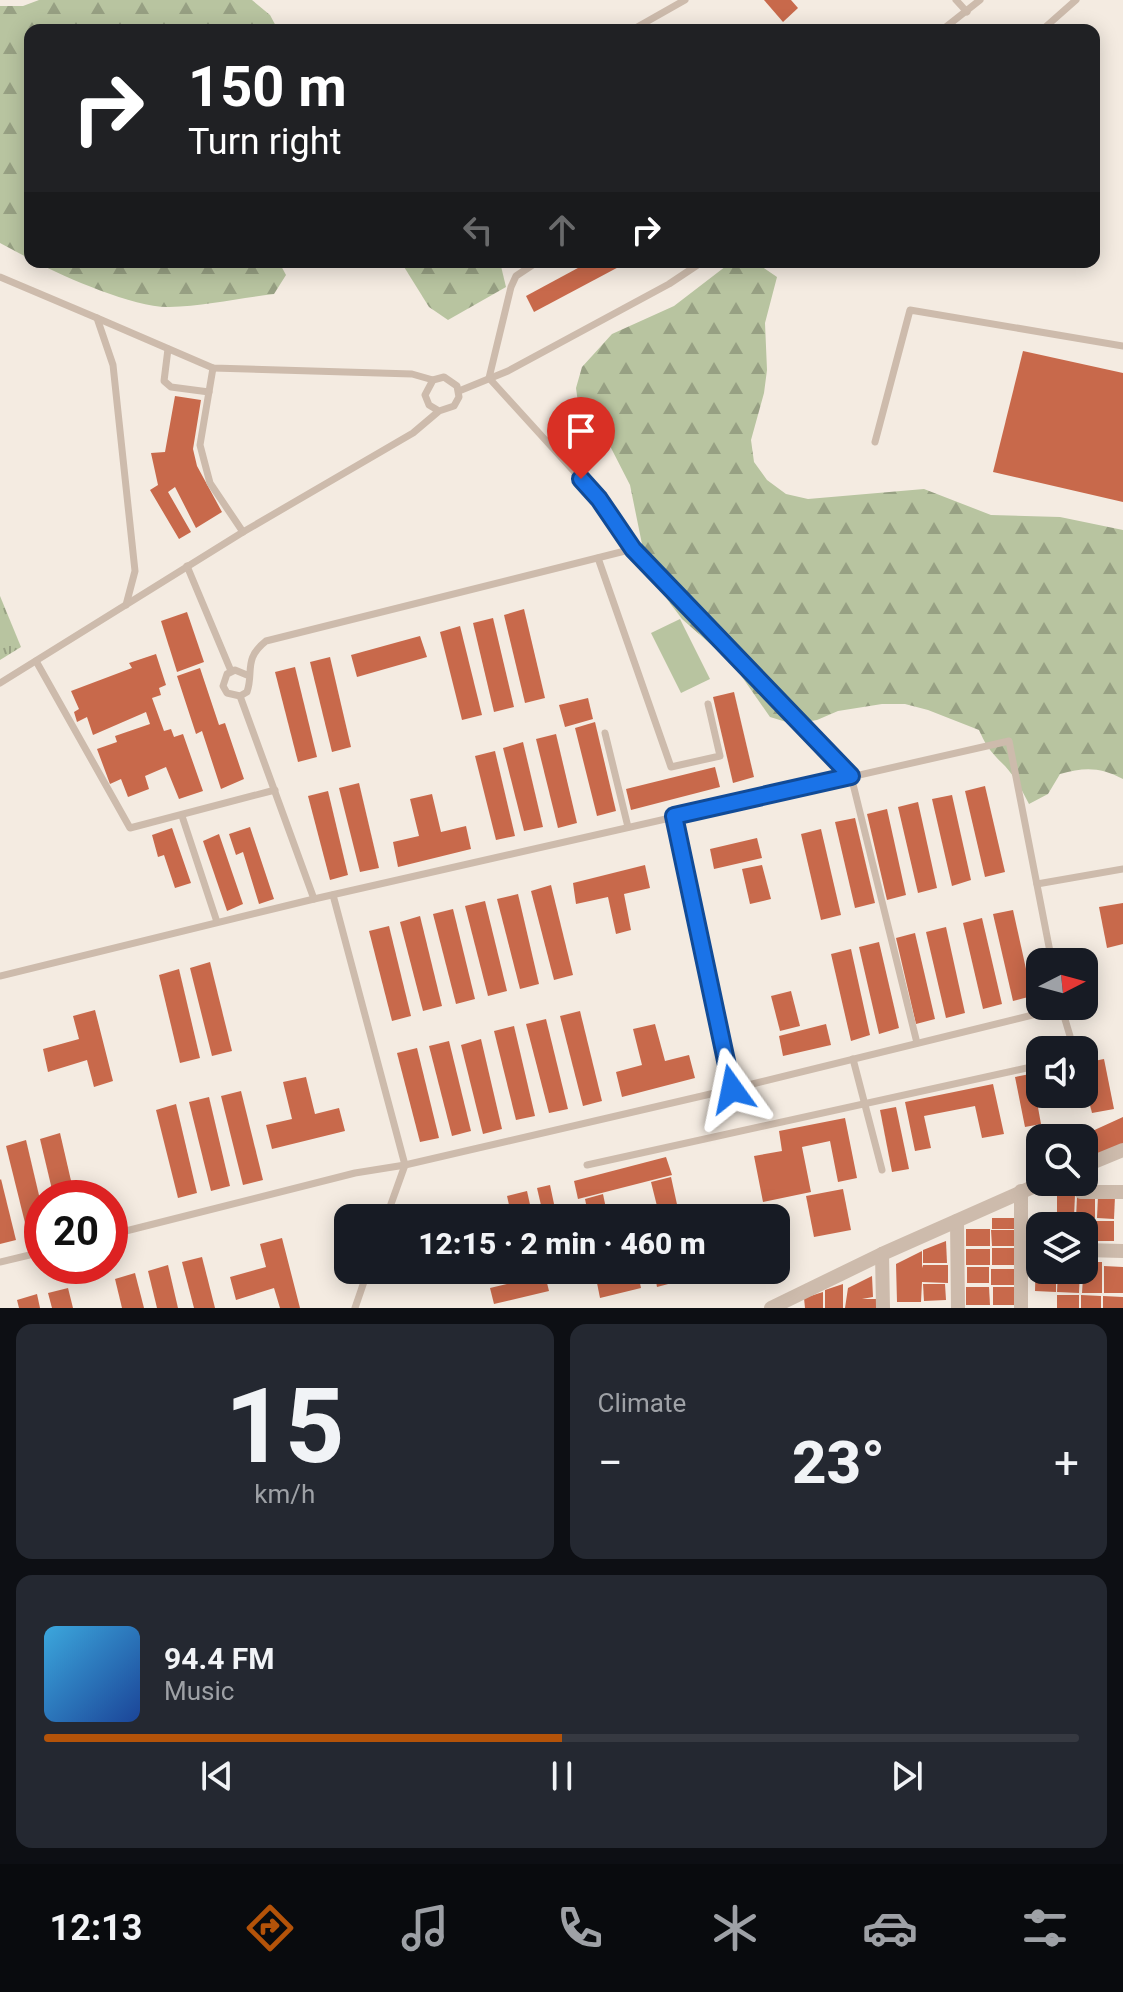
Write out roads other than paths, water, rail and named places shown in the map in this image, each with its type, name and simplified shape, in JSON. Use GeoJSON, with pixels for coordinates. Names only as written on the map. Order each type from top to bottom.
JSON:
{"type":"FeatureCollection","features":[{"type":"Feature","properties":{"kind":"street"},"geometry":{"type":"LineString","coordinates":[[1098,1160],[1123,1150]]}},
{"type":"Feature","properties":{"kind":"street"},"geometry":{"type":"LineString","coordinates":[[771,1308],[1026,1189]]}},
{"type":"Feature","properties":{"kind":"street"},"geometry":{"type":"LineString","coordinates":[[1021,1191],[1021,1308]]}},
{"type":"Feature","properties":{"kind":"street"},"geometry":{"type":"LineString","coordinates":[[1098,1192],[1123,1192]]}},
{"type":"Feature","properties":{"kind":"street"},"geometry":{"type":"LineString","coordinates":[[957,1221],[958,1308]]}},
{"type":"Feature","properties":{"kind":"street"},"geometry":{"type":"LineString","coordinates":[[1021,1249],[1026,1249]]}},
{"type":"Feature","properties":{"kind":"street"},"geometry":{"type":"LineString","coordinates":[[1098,1250],[1123,1251]]}},
{"type":"Feature","properties":{"kind":"street"},"geometry":{"type":"LineString","coordinates":[[882,1254],[883,1308]]}},
{"type":"Feature","properties":{"kind":"lane"},"geometry":{"type":"LineString","coordinates":[[643,24],[685,0]]}},
{"type":"Feature","properties":{"kind":"lane"},"geometry":{"type":"LineString","coordinates":[[956,0],[967,12]]}},
{"type":"Feature","properties":{"kind":"lane"},"geometry":{"type":"LineString","coordinates":[[950,24],[980,0]]}},
{"type":"Feature","properties":{"kind":"lane"},"geometry":{"type":"LineString","coordinates":[[1049,24],[1076,0]]}},
{"type":"Feature","properties":{"kind":"lane"},"geometry":{"type":"LineString","coordinates":[[489,378],[511,287],[516,276],[528,268]]}},
{"type":"Feature","properties":{"kind":"lane"},"geometry":{"type":"LineString","coordinates":[[0,683],[243,532],[413,433],[439,411],[454,406],[459,391],[508,371],[693,268]]}},
{"type":"Feature","properties":{"kind":"lane"},"geometry":{"type":"LineString","coordinates":[[0,277],[213,368],[412,374],[433,380],[449,378],[459,391]]}},
{"type":"Feature","properties":{"kind":"lane"},"geometry":{"type":"LineString","coordinates":[[875,442],[910,310],[1123,346]]}},
{"type":"Feature","properties":{"kind":"lane"},"geometry":{"type":"LineString","coordinates":[[97,318],[113,365],[135,571],[126,605]]}},
{"type":"Feature","properties":{"kind":"lane"},"geometry":{"type":"LineString","coordinates":[[168,349],[164,381],[171,387],[209,392]]}},
{"type":"Feature","properties":{"kind":"lane"},"geometry":{"type":"LineString","coordinates":[[213,368],[200,445],[210,483],[243,532]]}},
{"type":"Feature","properties":{"kind":"lane"},"geometry":{"type":"LineString","coordinates":[[489,378],[599,499],[633,549],[851,776],[917,1043]]}},
{"type":"Feature","properties":{"kind":"lane"},"geometry":{"type":"LineString","coordinates":[[433,380],[425,395],[429,405],[439,411]]}},
{"type":"Feature","properties":{"kind":"lane"},"geometry":{"type":"LineString","coordinates":[[240,696],[249,688],[247,675],[255,652],[266,641],[633,549]]}},
{"type":"Feature","properties":{"kind":"lane"},"geometry":{"type":"LineString","coordinates":[[598,558],[671,767],[720,756],[708,704]]}},
{"type":"Feature","properties":{"kind":"lane"},"geometry":{"type":"LineString","coordinates":[[187,566],[231,671]]}},
{"type":"Feature","properties":{"kind":"lane"},"geometry":{"type":"LineString","coordinates":[[36,661],[130,828],[275,790]]}},
{"type":"Feature","properties":{"kind":"lane"},"geometry":{"type":"LineString","coordinates":[[240,696],[227,693],[223,686],[225,677],[231,671],[240,670],[247,675]]}},
{"type":"Feature","properties":{"kind":"lane"},"geometry":{"type":"LineString","coordinates":[[240,696],[314,899]]}},
{"type":"Feature","properties":{"kind":"lane"},"geometry":{"type":"LineString","coordinates":[[605,733],[628,827]]}},
{"type":"Feature","properties":{"kind":"lane"},"geometry":{"type":"LineString","coordinates":[[0,976],[314,899],[1009,741],[1049,948]]}},
{"type":"Feature","properties":{"kind":"lane"},"geometry":{"type":"LineString","coordinates":[[182,816],[217,922]]}},
{"type":"Feature","properties":{"kind":"lane"},"geometry":{"type":"LineString","coordinates":[[674,816],[732,1089]]}},
{"type":"Feature","properties":{"kind":"lane"},"geometry":{"type":"LineString","coordinates":[[1037,884],[1123,869]]}},
{"type":"Feature","properties":{"kind":"lane"},"geometry":{"type":"LineString","coordinates":[[333,895],[405,1165],[391,1204]]}},
{"type":"Feature","properties":{"kind":"lane"},"geometry":{"type":"LineString","coordinates":[[128,1230],[355,1173],[405,1165],[732,1089],[1026,1016]]}},
{"type":"Feature","properties":{"kind":"lane"},"geometry":{"type":"LineString","coordinates":[[853,1059],[882,1170]]}},
{"type":"Feature","properties":{"kind":"lane"},"geometry":{"type":"LineString","coordinates":[[587,1165],[1026,1068]]}},
{"type":"Feature","properties":{"kind":"lane"},"geometry":{"type":"LineString","coordinates":[[0,1262],[24,1256]]}},
{"type":"Feature","properties":{"kind":"lane"},"geometry":{"type":"LineString","coordinates":[[355,1308],[363,1284]]}}]}
